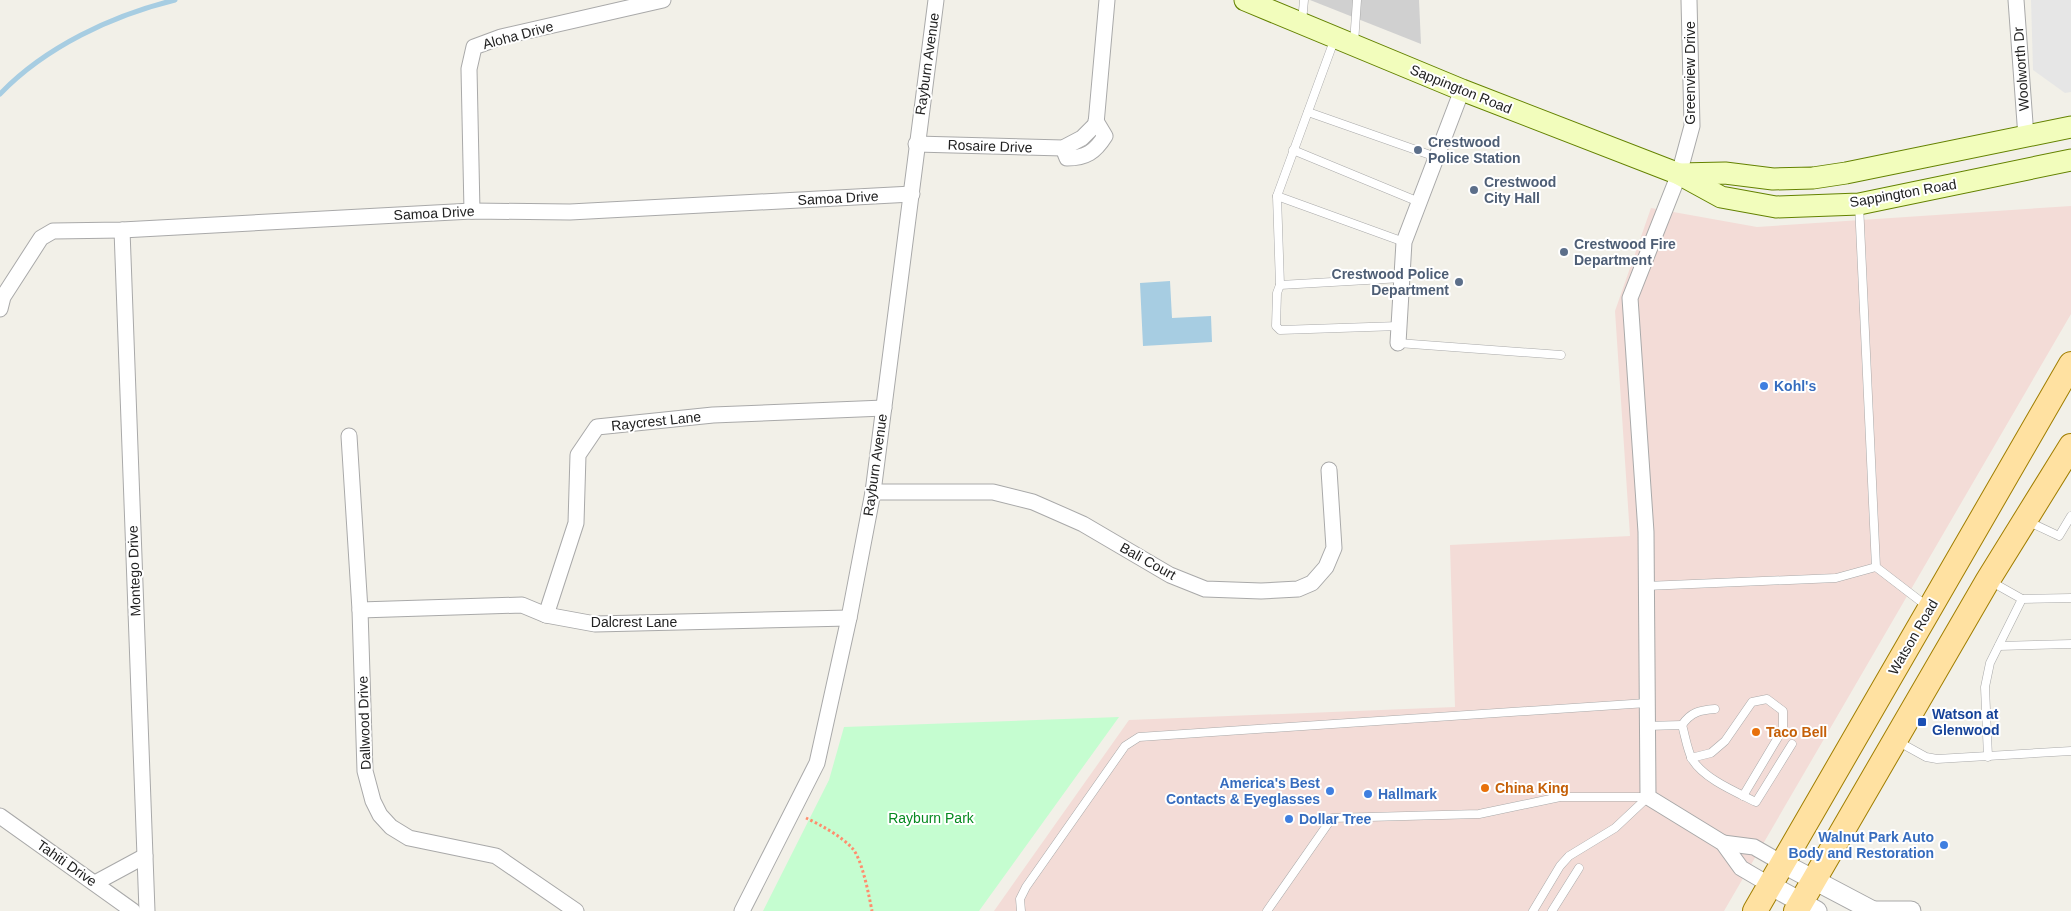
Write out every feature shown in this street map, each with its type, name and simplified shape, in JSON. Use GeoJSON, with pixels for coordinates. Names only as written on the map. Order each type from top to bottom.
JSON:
{"type":"FeatureCollection","features":[{"type":"Feature","properties":{"kind":"main road","name":"Sappington Road"},"geometry":{"type":"LineString","coordinates":[[1245,0],[1462,90],[1679,174],[1721,197],[1776,207],[1859,204],[2071,160]]}},
{"type":"Feature","properties":{"kind":"main road","name":"Sappington Road"},"geometry":{"type":"LineString","coordinates":[[1679,174],[1725,173],[1773,179],[1813,178],[2071,127]]}},
{"type":"Feature","properties":{"kind":"main road"},"geometry":{"type":"LineString","coordinates":[[2022,138],[2023,169]]}},
{"type":"Feature","properties":{"kind":"main road","name":"Watson Road"},"geometry":{"type":"LineString","coordinates":[[1755,911],[2071,364]]}},
{"type":"Feature","properties":{"kind":"main road"},"geometry":{"type":"LineString","coordinates":[[1805,909],[1814,880],[1988,580],[2071,446]]}},
{"type":"Feature","properties":{"kind":"street","name":"Aloha Drive"},"geometry":{"type":"LineString","coordinates":[[472,211],[469,70],[474,48],[501,37],[663,0]]}},
{"type":"Feature","properties":{"kind":"street","name":"Rayburn Avenue"},"geometry":{"type":"LineString","coordinates":[[742,911],[817,763],[849,618],[873,492],[912,194],[916,144],[936,0]]}},
{"type":"Feature","properties":{"kind":"street","name":"Rosaire Drive"},"geometry":{"type":"LineString","coordinates":[[916,144],[1062,148],[1082,138],[1096,121],[1107,0]]}},
{"type":"Feature","properties":{"kind":"street","name":"Greenview Drive"},"geometry":{"type":"LineString","coordinates":[[1648,797],[1646,532],[1630,298],[1679,174],[1692,126],[1690,0]]}},
{"type":"Feature","properties":{"kind":"street","name":"Woolworth Dr"},"geometry":{"type":"LineString","coordinates":[[2016,0],[2022,138]]}},
{"type":"Feature","properties":{"kind":"street"},"geometry":{"type":"LineString","coordinates":[[1398,343],[1404,242],[1462,90]]}},
{"type":"Feature","properties":{"kind":"street","name":"Samoa Drive"},"geometry":{"type":"LineString","coordinates":[[0,310],[3,297],[41,238],[53,230],[122,230],[472,211],[570,212],[912,194]]}},
{"type":"Feature","properties":{"kind":"street","name":"Montego Drive"},"geometry":{"type":"LineString","coordinates":[[122,230],[147,911]]}},
{"type":"Feature","properties":{"kind":"street","name":"Raycrest Lane"},"geometry":{"type":"LineString","coordinates":[[546,615],[567,556],[576,523],[578,455],[597,427],[713,415],[884,408]]}},
{"type":"Feature","properties":{"kind":"street","name":"Dallwood Drive"},"geometry":{"type":"LineString","coordinates":[[349,436],[360,610],[365,771],[373,801],[380,815],[391,827],[409,838],[496,856],[576,911]]}},
{"type":"Feature","properties":{"kind":"street","name":"Bali Court"},"geometry":{"type":"LineString","coordinates":[[873,492],[1001,494],[1033,502],[1083,524],[1170,575],[1205,589],[1274,591],[1298,589],[1312,582],[1326,567],[1334,548],[1329,470]]}},
{"type":"Feature","properties":{"kind":"street","name":"Dalcrest Lane"},"geometry":{"type":"LineString","coordinates":[[360,610],[522,605],[546,615],[595,624],[849,618]]}},
{"type":"Feature","properties":{"kind":"street"},"geometry":{"type":"LineString","coordinates":[[1648,797],[1723,843],[1741,868],[1805,909]]}},
{"type":"Feature","properties":{"kind":"street","name":"Tahiti Drive"},"geometry":{"type":"LineString","coordinates":[[0,816],[133,911]]}},
{"type":"Feature","properties":{"kind":"street"},"geometry":{"type":"LineString","coordinates":[[1723,843],[1754,847],[1872,911],[1911,911]]}},
{"type":"Feature","properties":{"kind":"street"},"geometry":{"type":"LineString","coordinates":[[95,883],[145,856]]}},
{"type":"Feature","properties":{"kind":"lane"},"geometry":{"type":"LineString","coordinates":[[1302,24],[1304,0]]}},
{"type":"Feature","properties":{"kind":"lane"},"geometry":{"type":"LineString","coordinates":[[1354,46],[1357,0]]}},
{"type":"Feature","properties":{"kind":"lane"},"geometry":{"type":"LineString","coordinates":[[1335,38],[1277,196],[1280,285],[1277,293],[1276,326],[1280,330],[1399,326]]}},
{"type":"Feature","properties":{"kind":"lane"},"geometry":{"type":"LineString","coordinates":[[1308,112],[1436,157]]}},
{"type":"Feature","properties":{"kind":"lane"},"geometry":{"type":"LineString","coordinates":[[1293,150],[1419,202]]}},
{"type":"Feature","properties":{"kind":"lane"},"geometry":{"type":"LineString","coordinates":[[1277,196],[1404,242]]}},
{"type":"Feature","properties":{"kind":"lane"},"geometry":{"type":"LineString","coordinates":[[1859,204],[1876,567],[1929,608]]}},
{"type":"Feature","properties":{"kind":"lane"},"geometry":{"type":"LineString","coordinates":[[1280,285],[1402,278]]}},
{"type":"Feature","properties":{"kind":"lane"},"geometry":{"type":"LineString","coordinates":[[1398,343],[1561,355]]}},
{"type":"Feature","properties":{"kind":"lane"},"geometry":{"type":"LineString","coordinates":[[2025,520],[2059,536],[2071,516]]}},
{"type":"Feature","properties":{"kind":"lane"},"geometry":{"type":"LineString","coordinates":[[1646,586],[1836,578],[1876,567]]}},
{"type":"Feature","properties":{"kind":"lane"},"geometry":{"type":"LineString","coordinates":[[1988,580],[2022,599],[2071,598]]}},
{"type":"Feature","properties":{"kind":"lane"},"geometry":{"type":"LineString","coordinates":[[1988,757],[1985,687],[1990,664],[2022,599]]}},
{"type":"Feature","properties":{"kind":"lane"},"geometry":{"type":"LineString","coordinates":[[1999,646],[2071,644]]}},
{"type":"Feature","properties":{"kind":"lane"},"geometry":{"type":"LineString","coordinates":[[1691,758],[1711,753],[1725,741],[1752,702],[1767,699],[1783,711],[1782,729],[1743,796]]}},
{"type":"Feature","properties":{"kind":"lane"},"geometry":{"type":"LineString","coordinates":[[1021,911],[1020,899],[1026,887],[1125,746],[1139,737],[1647,703]]}},
{"type":"Feature","properties":{"kind":"lane"},"geometry":{"type":"LineString","coordinates":[[1648,726],[1682,725],[1698,710],[1715,709]]}},
{"type":"Feature","properties":{"kind":"lane"},"geometry":{"type":"LineString","coordinates":[[1682,725],[1691,758],[1698,766],[1713,778],[1756,802],[1792,744]]}},
{"type":"Feature","properties":{"kind":"lane"},"geometry":{"type":"LineString","coordinates":[[1895,740],[1926,757],[1959,759],[2071,752]]}},
{"type":"Feature","properties":{"kind":"lane"},"geometry":{"type":"LineString","coordinates":[[1267,911],[1332,818],[1479,814],[1560,797],[1648,797]]}},
{"type":"Feature","properties":{"kind":"lane"},"geometry":{"type":"LineString","coordinates":[[1533,911],[1560,866],[1569,856],[1615,828],[1648,797]]}},
{"type":"Feature","properties":{"kind":"lane"},"geometry":{"type":"LineString","coordinates":[[1552,911],[1579,868]]}},
{"type":"Feature","properties":{"kind":"path"},"geometry":{"type":"LineString","coordinates":[[793,811],[818,823],[853,848],[865,879],[872,911]]}},
{"type":"Feature","properties":{"kind":"shaded area"},"geometry":{"type":"Polygon","coordinates":[[[1310,0],[1419,0],[1421,44],[1310,0]]]}},
{"type":"Feature","properties":{"kind":"shaded area"},"geometry":{"type":"Polygon","coordinates":[[[2031,0],[2071,0],[2071,92],[2065,93],[2033,70],[2031,0]]]}},
{"type":"Feature","properties":{"kind":"shaded area"},"geometry":{"type":"Polygon","coordinates":[[[2071,206],[2071,314],[1724,911],[994,911],[1129,720],[1455,707],[1450,545],[1630,536],[1615,311],[1651,208],[1757,227],[2071,206]]]}},
{"type":"Feature","properties":{"kind":"green space","name":"Rayburn Park"},"geometry":{"type":"Polygon","coordinates":[[[1119,717],[979,911],[763,911],[829,780],[844,727],[1119,717]]]}},
{"type":"Feature","properties":{"kind":"water"},"geometry":{"type":"Polygon","coordinates":[[[1170,281],[1172,318],[1211,316],[1212,342],[1143,346],[1140,283],[1170,281]]]}},
{"type":"Feature","properties":{"kind":"waterway"},"geometry":{"type":"LineString","coordinates":[[0,94],[38,62],[81,35],[128,14],[175,0]]}},
{"type":"Feature","properties":{"kind":"place","name":"Crestwood Police Station"},"geometry":{"type":"Point","coordinates":[1418,150]}},
{"type":"Feature","properties":{"kind":"place","name":"Crestwood City Hall"},"geometry":{"type":"Point","coordinates":[1474,190]}},
{"type":"Feature","properties":{"kind":"place","name":"Crestwood Fire Department"},"geometry":{"type":"Point","coordinates":[1564,252]}},
{"type":"Feature","properties":{"kind":"place","name":"Crestwood Police Department"},"geometry":{"type":"Point","coordinates":[1459,282]}},
{"type":"Feature","properties":{"kind":"place","name":"Kohl's"},"geometry":{"type":"Point","coordinates":[1764,386]}},
{"type":"Feature","properties":{"kind":"place","name":"Watson at Glenwood"},"geometry":{"type":"Point","coordinates":[1922,722]}},
{"type":"Feature","properties":{"kind":"place","name":"Taco Bell"},"geometry":{"type":"Point","coordinates":[1756,732]}},
{"type":"Feature","properties":{"kind":"place","name":"China King"},"geometry":{"type":"Point","coordinates":[1485,788]}},
{"type":"Feature","properties":{"kind":"place","name":"America's Best Contacts & Eyeglasses"},"geometry":{"type":"Point","coordinates":[1330,791]}},
{"type":"Feature","properties":{"kind":"place","name":"Hallmark"},"geometry":{"type":"Point","coordinates":[1368,794]}},
{"type":"Feature","properties":{"kind":"place","name":"Dollar Tree"},"geometry":{"type":"Point","coordinates":[1289,819]}},
{"type":"Feature","properties":{"kind":"place","name":"Walnut Park Auto Body and Restoration"},"geometry":{"type":"Point","coordinates":[1944,845]}}]}
